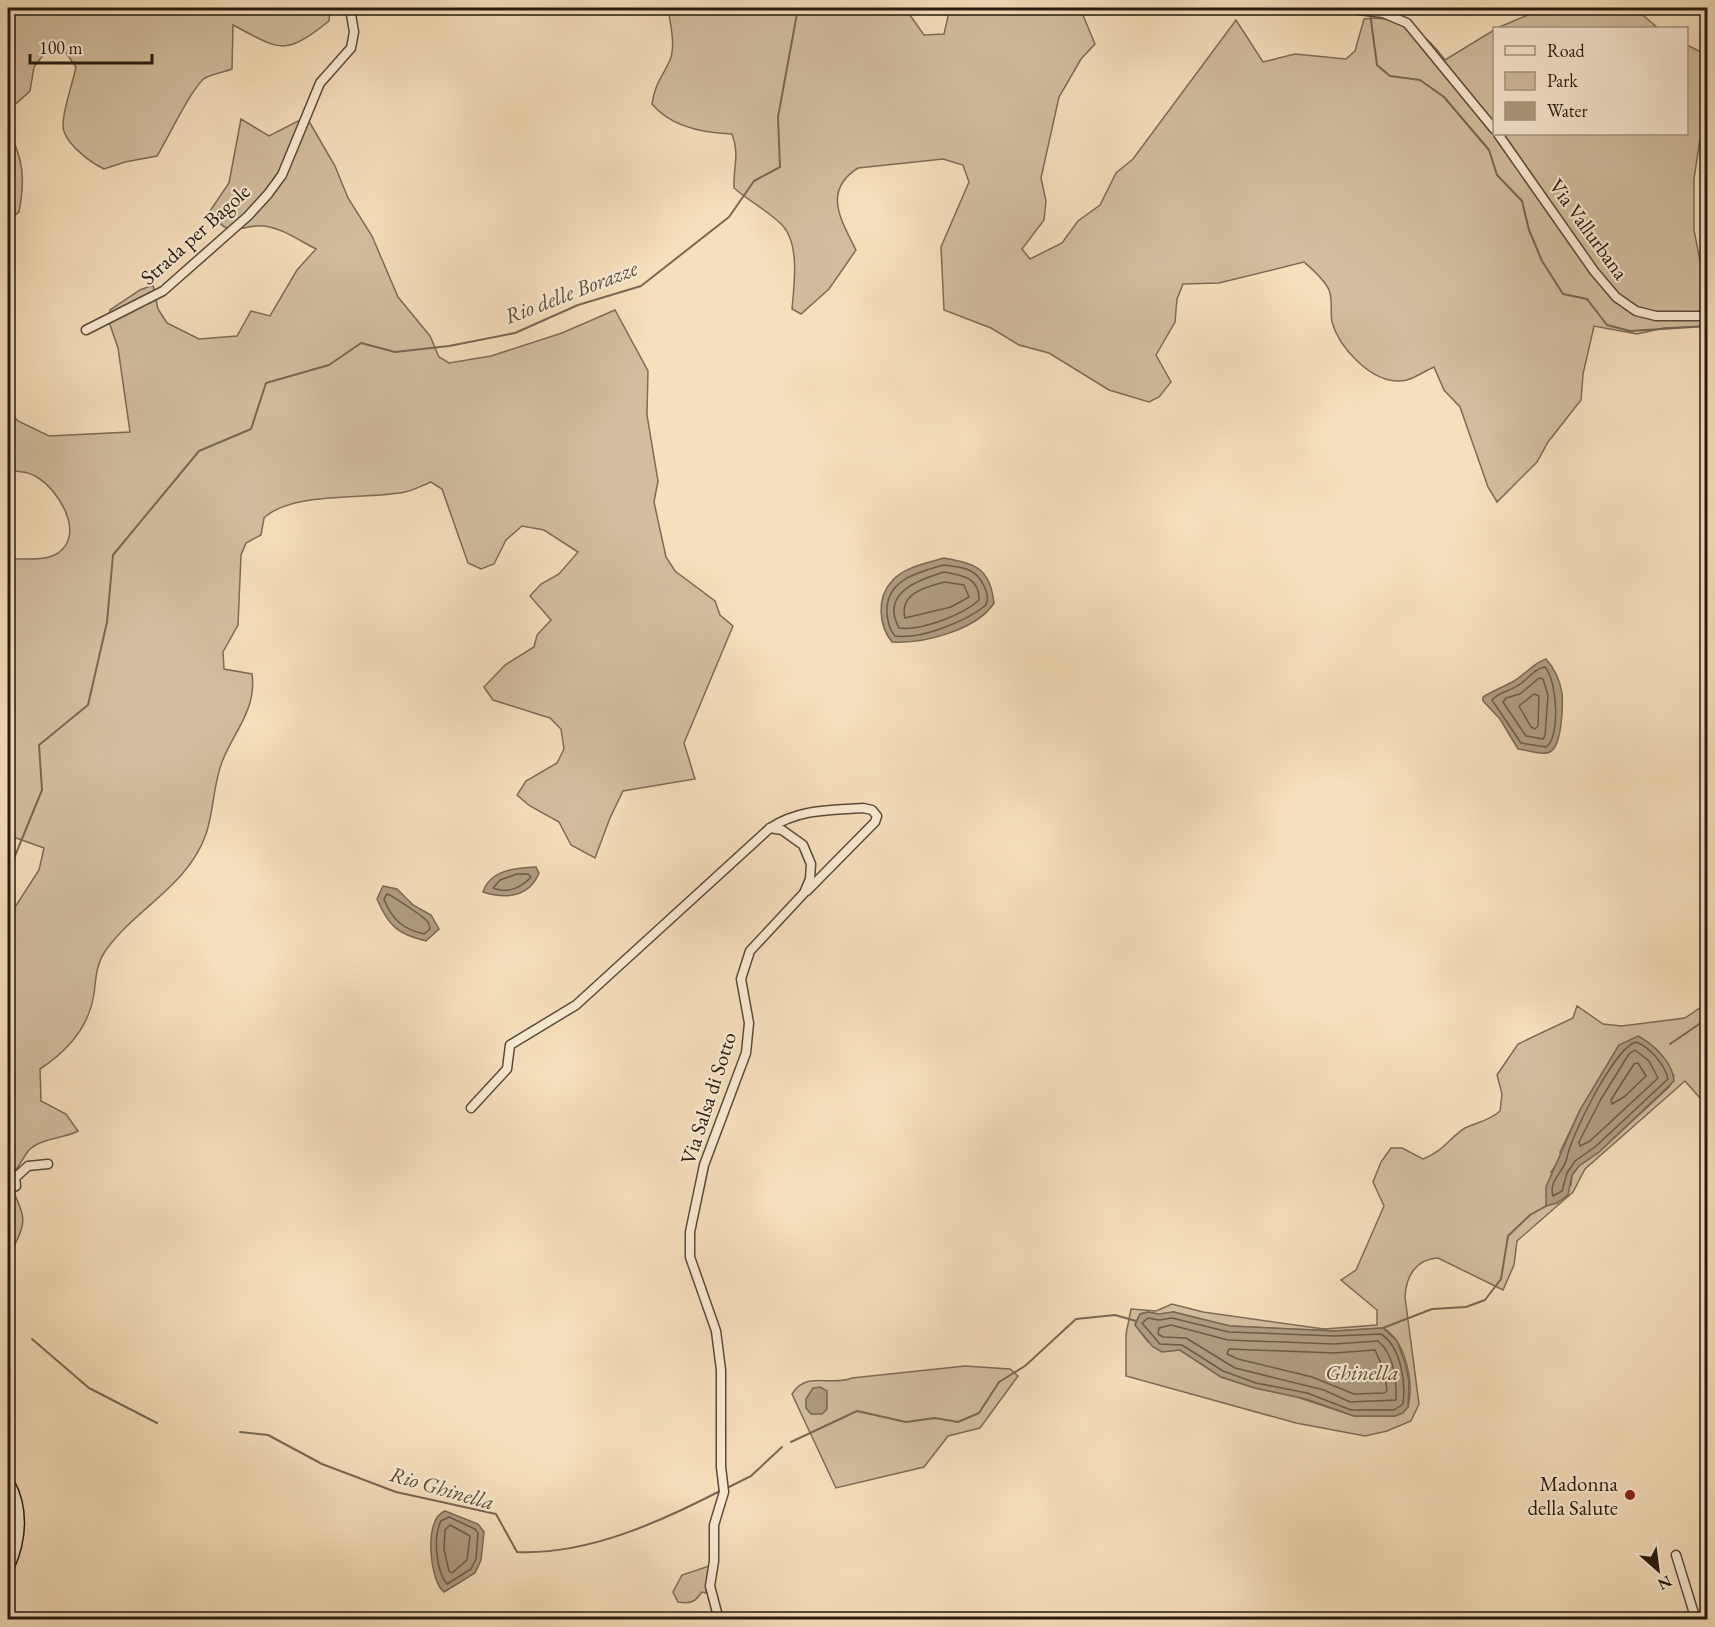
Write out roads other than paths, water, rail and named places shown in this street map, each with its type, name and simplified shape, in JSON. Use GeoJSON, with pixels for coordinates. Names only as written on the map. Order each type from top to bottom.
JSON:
{"type":"FeatureCollection","features":[{"type":"Feature","properties":{"kind":"main road"},"geometry":{"type":"LineString","coordinates":[[8,1483],[17,1509],[18,1529],[14,1552],[8,1566]]}},
{"type":"Feature","properties":{"kind":"street","name":"Strada per Bagole"},"geometry":{"type":"LineString","coordinates":[[86,330],[163,291],[248,216],[268,194],[282,175],[320,83],[351,48],[354,33],[350,8]]}},
{"type":"Feature","properties":{"kind":"street"},"geometry":{"type":"LineString","coordinates":[[434,8],[456,8]]}},
{"type":"Feature","properties":{"kind":"street"},"geometry":{"type":"LineString","coordinates":[[1348,9],[1383,13],[1407,23],[1493,128]]}},
{"type":"Feature","properties":{"kind":"street","name":"Via Vallurbana"},"geometry":{"type":"LineString","coordinates":[[1499,135],[1594,271],[1616,297],[1636,311],[1656,316],[1707,316]]}},
{"type":"Feature","properties":{"kind":"street"},"geometry":{"type":"LineString","coordinates":[[471,1108],[507,1069],[510,1045],[576,1005],[770,828],[787,817],[801,813],[863,808],[875,813],[875,822],[869,830],[804,893]]}},
{"type":"Feature","properties":{"kind":"street","name":"Via Salsa di Sotto"},"geometry":{"type":"LineString","coordinates":[[719,1620],[711,1596],[710,1581],[714,1561],[714,1525],[724,1489],[720,1351],[705,1296],[690,1257],[690,1232],[704,1166],[746,1053],[749,1023],[741,979],[750,951],[804,893],[811,864],[808,852],[803,845],[782,830],[770,828]]}},
{"type":"Feature","properties":{"kind":"street"},"geometry":{"type":"LineString","coordinates":[[8,1190],[16,1186],[15,1178],[28,1167],[48,1164]]}},
{"type":"Feature","properties":{"kind":"street"},"geometry":{"type":"LineString","coordinates":[[1676,1555],[1696,1620]]}},
{"type":"Feature","properties":{"kind":"water"},"geometry":{"type":"Polygon","coordinates":[[[944,558],[964,562],[979,569],[989,582],[994,603],[986,613],[962,628],[919,641],[892,642],[884,628],[881,612],[883,595],[887,588],[903,572],[944,558]]]}},
{"type":"Feature","properties":{"kind":"water"},"geometry":{"type":"Polygon","coordinates":[[[1546,659],[1552,667],[1562,693],[1561,725],[1557,742],[1550,752],[1518,749],[1500,719],[1483,701],[1483,697],[1514,681],[1546,659]]]}},
{"type":"Feature","properties":{"kind":"water"},"geometry":{"type":"Polygon","coordinates":[[[536,867],[539,873],[535,881],[522,892],[499,896],[483,892],[486,885],[497,875],[520,868],[536,867]]]}},
{"type":"Feature","properties":{"kind":"water"},"geometry":{"type":"Polygon","coordinates":[[[383,886],[397,889],[413,905],[431,915],[439,929],[426,941],[401,932],[390,923],[377,899],[383,886]]]}},
{"type":"Feature","properties":{"kind":"water"},"geometry":{"type":"Polygon","coordinates":[[[1638,1036],[1661,1054],[1670,1067],[1674,1081],[1599,1152],[1579,1166],[1572,1175],[1568,1195],[1557,1203],[1546,1206],[1546,1187],[1580,1110],[1619,1045],[1638,1036]]]}},
{"type":"Feature","properties":{"kind":"water","name":"Ghinella"},"geometry":{"type":"Polygon","coordinates":[[[1148,1312],[1159,1314],[1173,1312],[1230,1326],[1335,1331],[1383,1328],[1397,1341],[1405,1363],[1409,1381],[1408,1407],[1403,1413],[1395,1416],[1354,1416],[1306,1399],[1255,1388],[1221,1377],[1180,1350],[1162,1352],[1153,1347],[1135,1325],[1140,1314],[1148,1312]]]}},
{"type":"Feature","properties":{"kind":"water"},"geometry":{"type":"Polygon","coordinates":[[[820,1387],[827,1391],[827,1409],[822,1414],[811,1414],[806,1408],[806,1399],[813,1388],[820,1387]]]}},
{"type":"Feature","properties":{"kind":"water"},"geometry":{"type":"Polygon","coordinates":[[[445,1511],[478,1524],[484,1532],[481,1560],[475,1573],[444,1592],[435,1577],[431,1538],[438,1516],[445,1511]]]}},
{"type":"Feature","properties":{"kind":"waterway","name":"Rio delle Borazze"},"geometry":{"type":"LineString","coordinates":[[8,873],[42,790],[39,745],[88,705],[107,622],[113,555],[199,451],[251,429],[266,383],[329,365],[361,343],[395,352],[449,346],[515,333],[578,305],[641,286],[729,217],[754,181],[780,167],[778,117],[798,8]]}},
{"type":"Feature","properties":{"kind":"waterway"},"geometry":{"type":"LineString","coordinates":[[1370,13],[1377,65],[1390,76],[1420,80],[1444,97],[1489,150],[1497,175],[1522,201],[1529,230],[1542,261],[1563,294],[1587,299],[1607,325],[1630,331],[1708,326]]}},
{"type":"Feature","properties":{"kind":"waterway","name":"Rio Ghinella"},"geometry":{"type":"LineString","coordinates":[[1670,1044],[1708,1018]]}},
{"type":"Feature","properties":{"kind":"waterway"},"geometry":{"type":"LineString","coordinates":[[1383,1328],[1432,1309],[1466,1307],[1485,1300],[1501,1279],[1508,1236],[1530,1215],[1546,1206]]}},
{"type":"Feature","properties":{"kind":"waterway"},"geometry":{"type":"LineString","coordinates":[[791,1442],[857,1411],[906,1422],[935,1418],[958,1422],[979,1413],[999,1382],[1025,1366],[1076,1319],[1115,1315],[1136,1321]]}},
{"type":"Feature","properties":{"kind":"waterway","name":"Rio Ghinella"},"geometry":{"type":"LineString","coordinates":[[32,1339],[89,1388],[157,1423]]}},
{"type":"Feature","properties":{"kind":"waterway","name":"Rio Ghinella"},"geometry":{"type":"LineString","coordinates":[[240,1432],[268,1435],[322,1464],[396,1492],[496,1514],[517,1552],[544,1552],[597,1542],[674,1514],[722,1490]]}},
{"type":"Feature","properties":{"kind":"waterway","name":"Rio Ghinella"},"geometry":{"type":"LineString","coordinates":[[727,1488],[751,1476],[782,1447]]}},
{"type":"Feature","properties":{"kind":"place","name":"Madonna della Salute"},"geometry":{"type":"Point","coordinates":[1630,1495]}}]}
